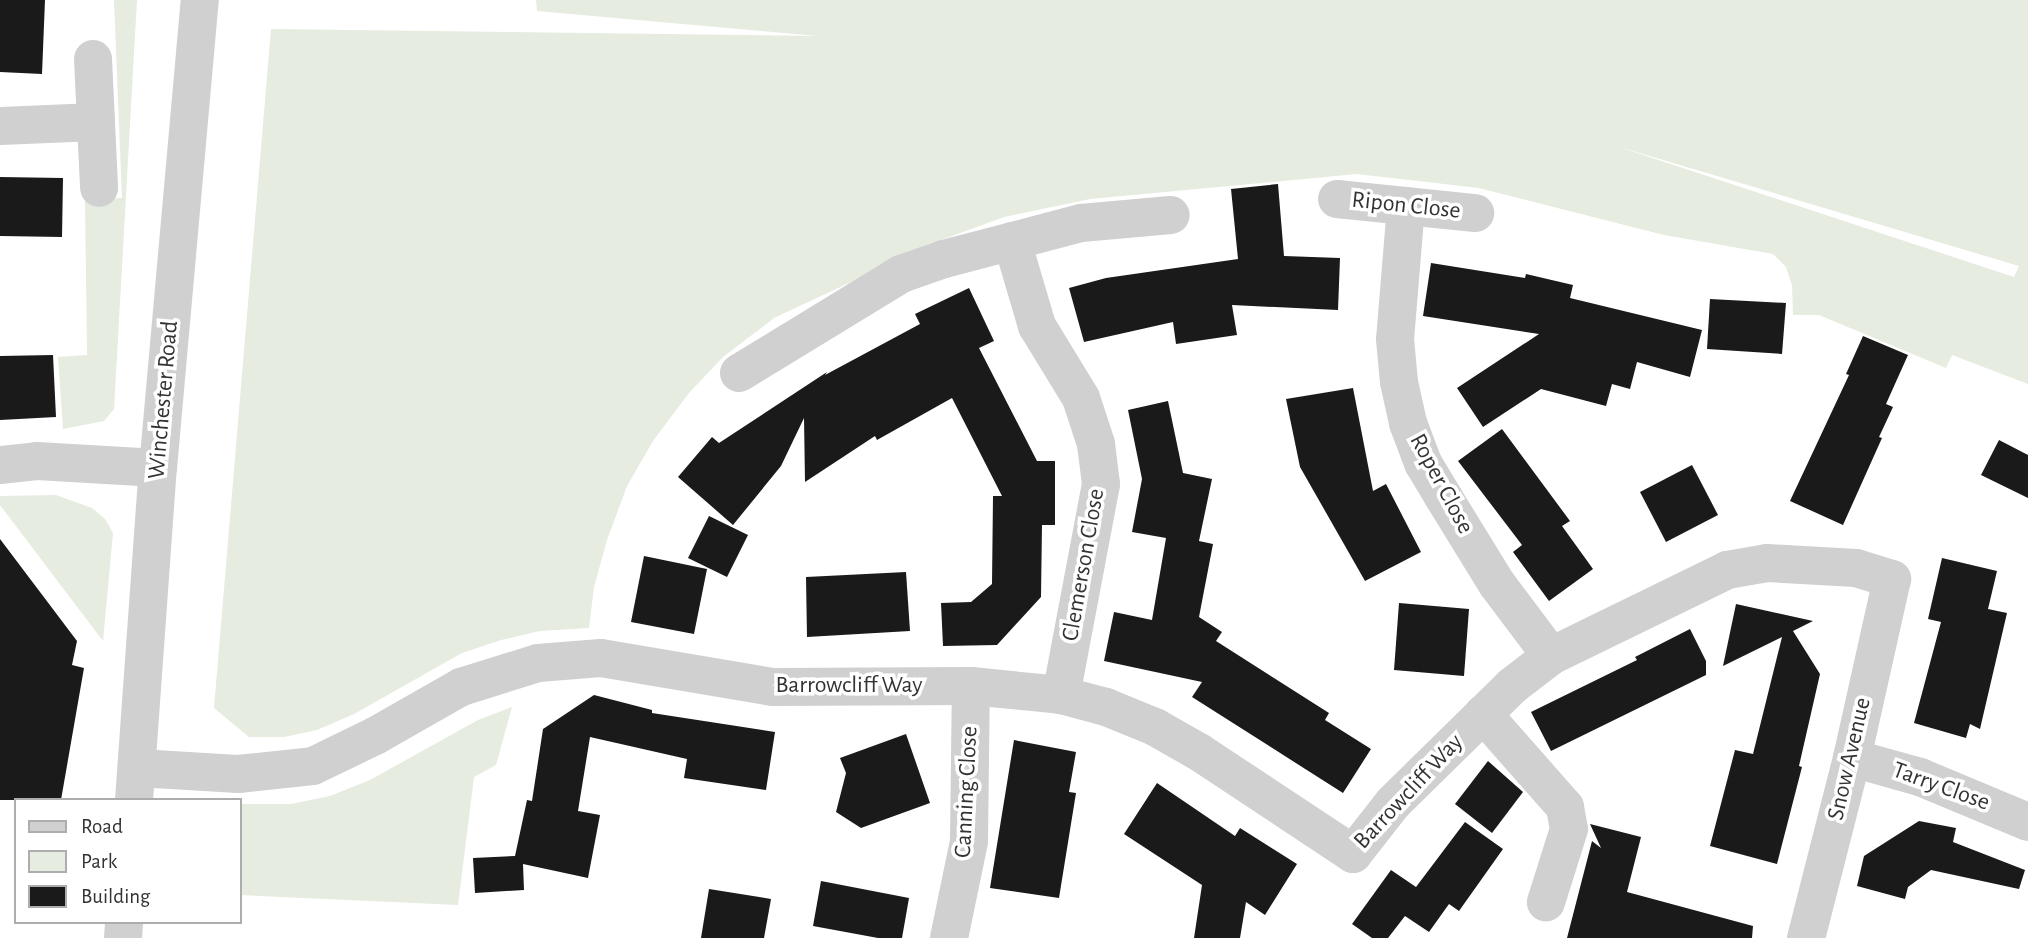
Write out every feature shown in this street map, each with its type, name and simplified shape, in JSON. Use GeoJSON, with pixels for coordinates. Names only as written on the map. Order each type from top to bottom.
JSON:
{"type":"FeatureCollection","features":[{"type":"Feature","properties":{"kind":"street","name":"Winchester Road"},"geometry":{"type":"LineString","coordinates":[[136,784],[158,468],[200,0]]}},
{"type":"Feature","properties":{"kind":"street"},"geometry":{"type":"LineString","coordinates":[[93,59],[99,188]]}},
{"type":"Feature","properties":{"kind":"street"},"geometry":{"type":"LineString","coordinates":[[0,126],[96,122]]}},
{"type":"Feature","properties":{"kind":"street","name":"Ripon Close"},"geometry":{"type":"LineString","coordinates":[[1337,199],[1475,213]]}},
{"type":"Feature","properties":{"kind":"street","name":"Roper Close"},"geometry":{"type":"LineString","coordinates":[[1406,206],[1395,338],[1399,382],[1408,423],[1423,463],[1444,498],[1497,584],[1551,656]]}},
{"type":"Feature","properties":{"kind":"street"},"geometry":{"type":"LineString","coordinates":[[739,373],[901,274],[1081,223],[1171,215]]}},
{"type":"Feature","properties":{"kind":"street","name":"Clemerson Close"},"geometry":{"type":"LineString","coordinates":[[1012,242],[1037,326],[1081,398],[1096,444],[1101,484],[1061,695]]}},
{"type":"Feature","properties":{"kind":"street"},"geometry":{"type":"LineString","coordinates":[[0,465],[37,461],[158,468]]}},
{"type":"Feature","properties":{"kind":"street","name":"Barrowcliff Way"},"geometry":{"type":"LineString","coordinates":[[136,784],[313,766],[375,736],[461,687],[538,663],[601,658],[773,687],[971,687],[1061,695],[1106,707],[1155,727],[1353,854],[1394,803],[1512,686],[1551,656],[1727,570],[1766,563],[1821,564],[1856,568],[1892,579]]}},
{"type":"Feature","properties":{"kind":"street","name":"Snow Avenue"},"geometry":{"type":"LineString","coordinates":[[1806,938],[1852,758],[1892,579]]}},
{"type":"Feature","properties":{"kind":"street","name":"Canning Close"},"geometry":{"type":"LineString","coordinates":[[949,938],[969,841],[971,687]]}},
{"type":"Feature","properties":{"kind":"street","name":"Barrowcliff Way"},"geometry":{"type":"LineString","coordinates":[[1483,715],[1565,807],[1569,829],[1546,902]]}},
{"type":"Feature","properties":{"kind":"street","name":"Tarry Close"},"geometry":{"type":"LineString","coordinates":[[1852,758],[1920,777],[2028,822]]}},
{"type":"Feature","properties":{"kind":"green space"},"geometry":{"type":"Polygon","coordinates":[[[114,0],[137,0],[114,409],[104,421],[63,429],[58,357],[87,355],[85,200],[122,198],[114,0]]]}},
{"type":"Feature","properties":{"kind":"green space"},"geometry":{"type":"Polygon","coordinates":[[[536,0],[2028,0],[2028,384],[1952,355],[1946,368],[1819,315],[1793,315],[1792,285],[1786,267],[1773,254],[1664,235],[1479,188],[1357,174],[1090,199],[1004,217],[941,240],[774,318],[723,357],[689,393],[653,441],[627,486],[607,540],[594,587],[589,628],[540,631],[501,640],[462,653],[354,714],[317,730],[284,737],[249,737],[214,708],[271,29],[817,36],[537,11],[536,0]],[[1616,146],[2014,277],[2019,266],[1616,146]]]}},
{"type":"Feature","properties":{"kind":"green space"},"geometry":{"type":"Polygon","coordinates":[[[56,495],[92,508],[105,519],[113,533],[103,641],[0,505],[0,496],[56,495]]]}},
{"type":"Feature","properties":{"kind":"green space"},"geometry":{"type":"Polygon","coordinates":[[[512,707],[496,765],[474,777],[458,905],[242,895],[242,804],[291,804],[330,796],[370,780],[478,720],[512,707]]]}},
{"type":"Feature","properties":{"kind":"building"},"geometry":{"type":"Polygon","coordinates":[[[0,0],[45,0],[42,74],[0,72],[0,0]]]}},
{"type":"Feature","properties":{"kind":"building"},"geometry":{"type":"Polygon","coordinates":[[[0,177],[63,178],[62,237],[0,236],[0,177]]]}},
{"type":"Feature","properties":{"kind":"building"},"geometry":{"type":"Polygon","coordinates":[[[1278,184],[1284,256],[1340,258],[1338,310],[1232,305],[1237,335],[1176,344],[1173,322],[1084,342],[1069,288],[1106,278],[1238,259],[1231,189],[1278,184]]]}},
{"type":"Feature","properties":{"kind":"building"},"geometry":{"type":"Polygon","coordinates":[[[1431,263],[1525,278],[1526,274],[1573,285],[1570,298],[1702,330],[1690,377],[1637,362],[1630,389],[1612,384],[1606,406],[1541,389],[1483,427],[1457,388],[1539,334],[1423,316],[1431,263]]]}},
{"type":"Feature","properties":{"kind":"building"},"geometry":{"type":"Polygon","coordinates":[[[969,288],[994,341],[979,348],[1037,461],[1055,461],[1055,525],[1042,525],[1041,597],[997,645],[943,646],[941,603],[971,602],[992,584],[993,496],[1002,496],[952,398],[877,440],[875,436],[805,482],[804,418],[781,466],[733,525],[678,477],[712,437],[719,443],[827,372],[825,375],[920,324],[915,314],[969,288]]]}},
{"type":"Feature","properties":{"kind":"building"},"geometry":{"type":"Polygon","coordinates":[[[1710,299],[1786,303],[1782,354],[1707,349],[1710,299]]]}},
{"type":"Feature","properties":{"kind":"building"},"geometry":{"type":"Polygon","coordinates":[[[1863,336],[1908,355],[1886,404],[1893,407],[1879,437],[1882,438],[1843,525],[1790,501],[1849,375],[1846,374],[1863,336]]]}},
{"type":"Feature","properties":{"kind":"building"},"geometry":{"type":"Polygon","coordinates":[[[53,355],[56,417],[0,420],[0,356],[53,355]]]}},
{"type":"Feature","properties":{"kind":"building"},"geometry":{"type":"Polygon","coordinates":[[[1353,388],[1373,491],[1386,484],[1421,552],[1365,581],[1300,467],[1286,399],[1353,388]]]}},
{"type":"Feature","properties":{"kind":"building"},"geometry":{"type":"Polygon","coordinates":[[[1168,401],[1183,473],[1212,479],[1199,541],[1213,544],[1199,617],[1222,632],[1216,641],[1329,713],[1325,720],[1371,749],[1343,793],[1192,697],[1202,682],[1104,661],[1114,612],[1152,620],[1166,538],[1132,532],[1142,479],[1128,410],[1168,401]]]}},
{"type":"Feature","properties":{"kind":"building"},"geometry":{"type":"Polygon","coordinates":[[[1502,429],[1570,521],[1562,526],[1593,569],[1549,601],[1513,552],[1522,545],[1458,461],[1502,429]]]}},
{"type":"Feature","properties":{"kind":"building"},"geometry":{"type":"Polygon","coordinates":[[[1999,440],[2028,455],[2028,498],[1981,475],[1999,440]]]}},
{"type":"Feature","properties":{"kind":"building"},"geometry":{"type":"Polygon","coordinates":[[[1692,465],[1718,515],[1666,542],[1640,492],[1692,465]]]}},
{"type":"Feature","properties":{"kind":"building"},"geometry":{"type":"Polygon","coordinates":[[[709,516],[748,535],[727,577],[688,558],[709,516]]]}},
{"type":"Feature","properties":{"kind":"building"},"geometry":{"type":"Polygon","coordinates":[[[0,539],[77,641],[72,665],[84,668],[61,798],[0,800],[0,539]]]}},
{"type":"Feature","properties":{"kind":"building"},"geometry":{"type":"Polygon","coordinates":[[[644,556],[707,569],[694,634],[631,622],[644,556]]]}},
{"type":"Feature","properties":{"kind":"building"},"geometry":{"type":"Polygon","coordinates":[[[1942,558],[1997,571],[1988,609],[2007,613],[1980,729],[1970,724],[1966,738],[1914,723],[1941,622],[1928,619],[1942,558]]]}},
{"type":"Feature","properties":{"kind":"building"},"geometry":{"type":"Polygon","coordinates":[[[906,572],[910,631],[807,637],[806,577],[906,572]]]}},
{"type":"Feature","properties":{"kind":"building"},"geometry":{"type":"Polygon","coordinates":[[[1399,603],[1469,609],[1464,676],[1394,670],[1399,603]]]}},
{"type":"Feature","properties":{"kind":"building"},"geometry":{"type":"Polygon","coordinates":[[[1736,604],[1813,621],[1793,631],[1820,674],[1799,766],[1802,767],[1777,864],[1710,846],[1735,750],[1753,754],[1782,637],[1723,666],[1736,604]]]}},
{"type":"Feature","properties":{"kind":"building"},"geometry":{"type":"Polygon","coordinates":[[[1690,629],[1706,661],[1706,675],[1551,751],[1531,712],[1637,660],[1635,657],[1690,629]]]}},
{"type":"Feature","properties":{"kind":"building"},"geometry":{"type":"Polygon","coordinates":[[[594,695],[652,710],[652,713],[775,732],[766,790],[684,778],[687,759],[590,737],[578,811],[600,815],[588,878],[523,864],[524,890],[475,893],[473,858],[515,856],[527,800],[532,801],[543,729],[594,695]]]}},
{"type":"Feature","properties":{"kind":"building"},"geometry":{"type":"Polygon","coordinates":[[[906,734],[930,803],[861,828],[836,812],[846,773],[840,758],[906,734]]]}},
{"type":"Feature","properties":{"kind":"building"},"geometry":{"type":"Polygon","coordinates":[[[1014,740],[1076,752],[1069,792],[1076,793],[1059,898],[990,888],[1014,740]]]}},
{"type":"Feature","properties":{"kind":"building"},"geometry":{"type":"Polygon","coordinates":[[[1488,761],[1523,792],[1492,833],[1455,804],[1488,761]]]}},
{"type":"Feature","properties":{"kind":"building"},"geometry":{"type":"Polygon","coordinates":[[[1157,783],[1235,836],[1240,828],[1297,864],[1265,915],[1246,902],[1240,938],[1194,938],[1202,885],[1124,834],[1157,783]]]}},
{"type":"Feature","properties":{"kind":"building"},"geometry":{"type":"Polygon","coordinates":[[[1919,821],[1956,828],[1953,842],[2025,870],[2019,889],[1931,870],[1908,887],[1905,899],[1857,886],[1864,856],[1919,821]]]}},
{"type":"Feature","properties":{"kind":"building"},"geometry":{"type":"Polygon","coordinates":[[[1465,822],[1503,849],[1459,911],[1449,904],[1429,932],[1405,916],[1388,938],[1372,938],[1352,924],[1391,870],[1416,887],[1465,822]]]}},
{"type":"Feature","properties":{"kind":"building"},"geometry":{"type":"Polygon","coordinates":[[[1590,824],[1641,837],[1627,892],[1753,926],[1752,938],[1567,938],[1592,841],[1601,848],[1590,824]]]}},
{"type":"Feature","properties":{"kind":"building"},"geometry":{"type":"Polygon","coordinates":[[[821,881],[909,898],[902,938],[878,938],[813,926],[821,881]]]}},
{"type":"Feature","properties":{"kind":"building"},"geometry":{"type":"Polygon","coordinates":[[[709,889],[771,899],[764,938],[701,938],[709,889]]]}}]}
